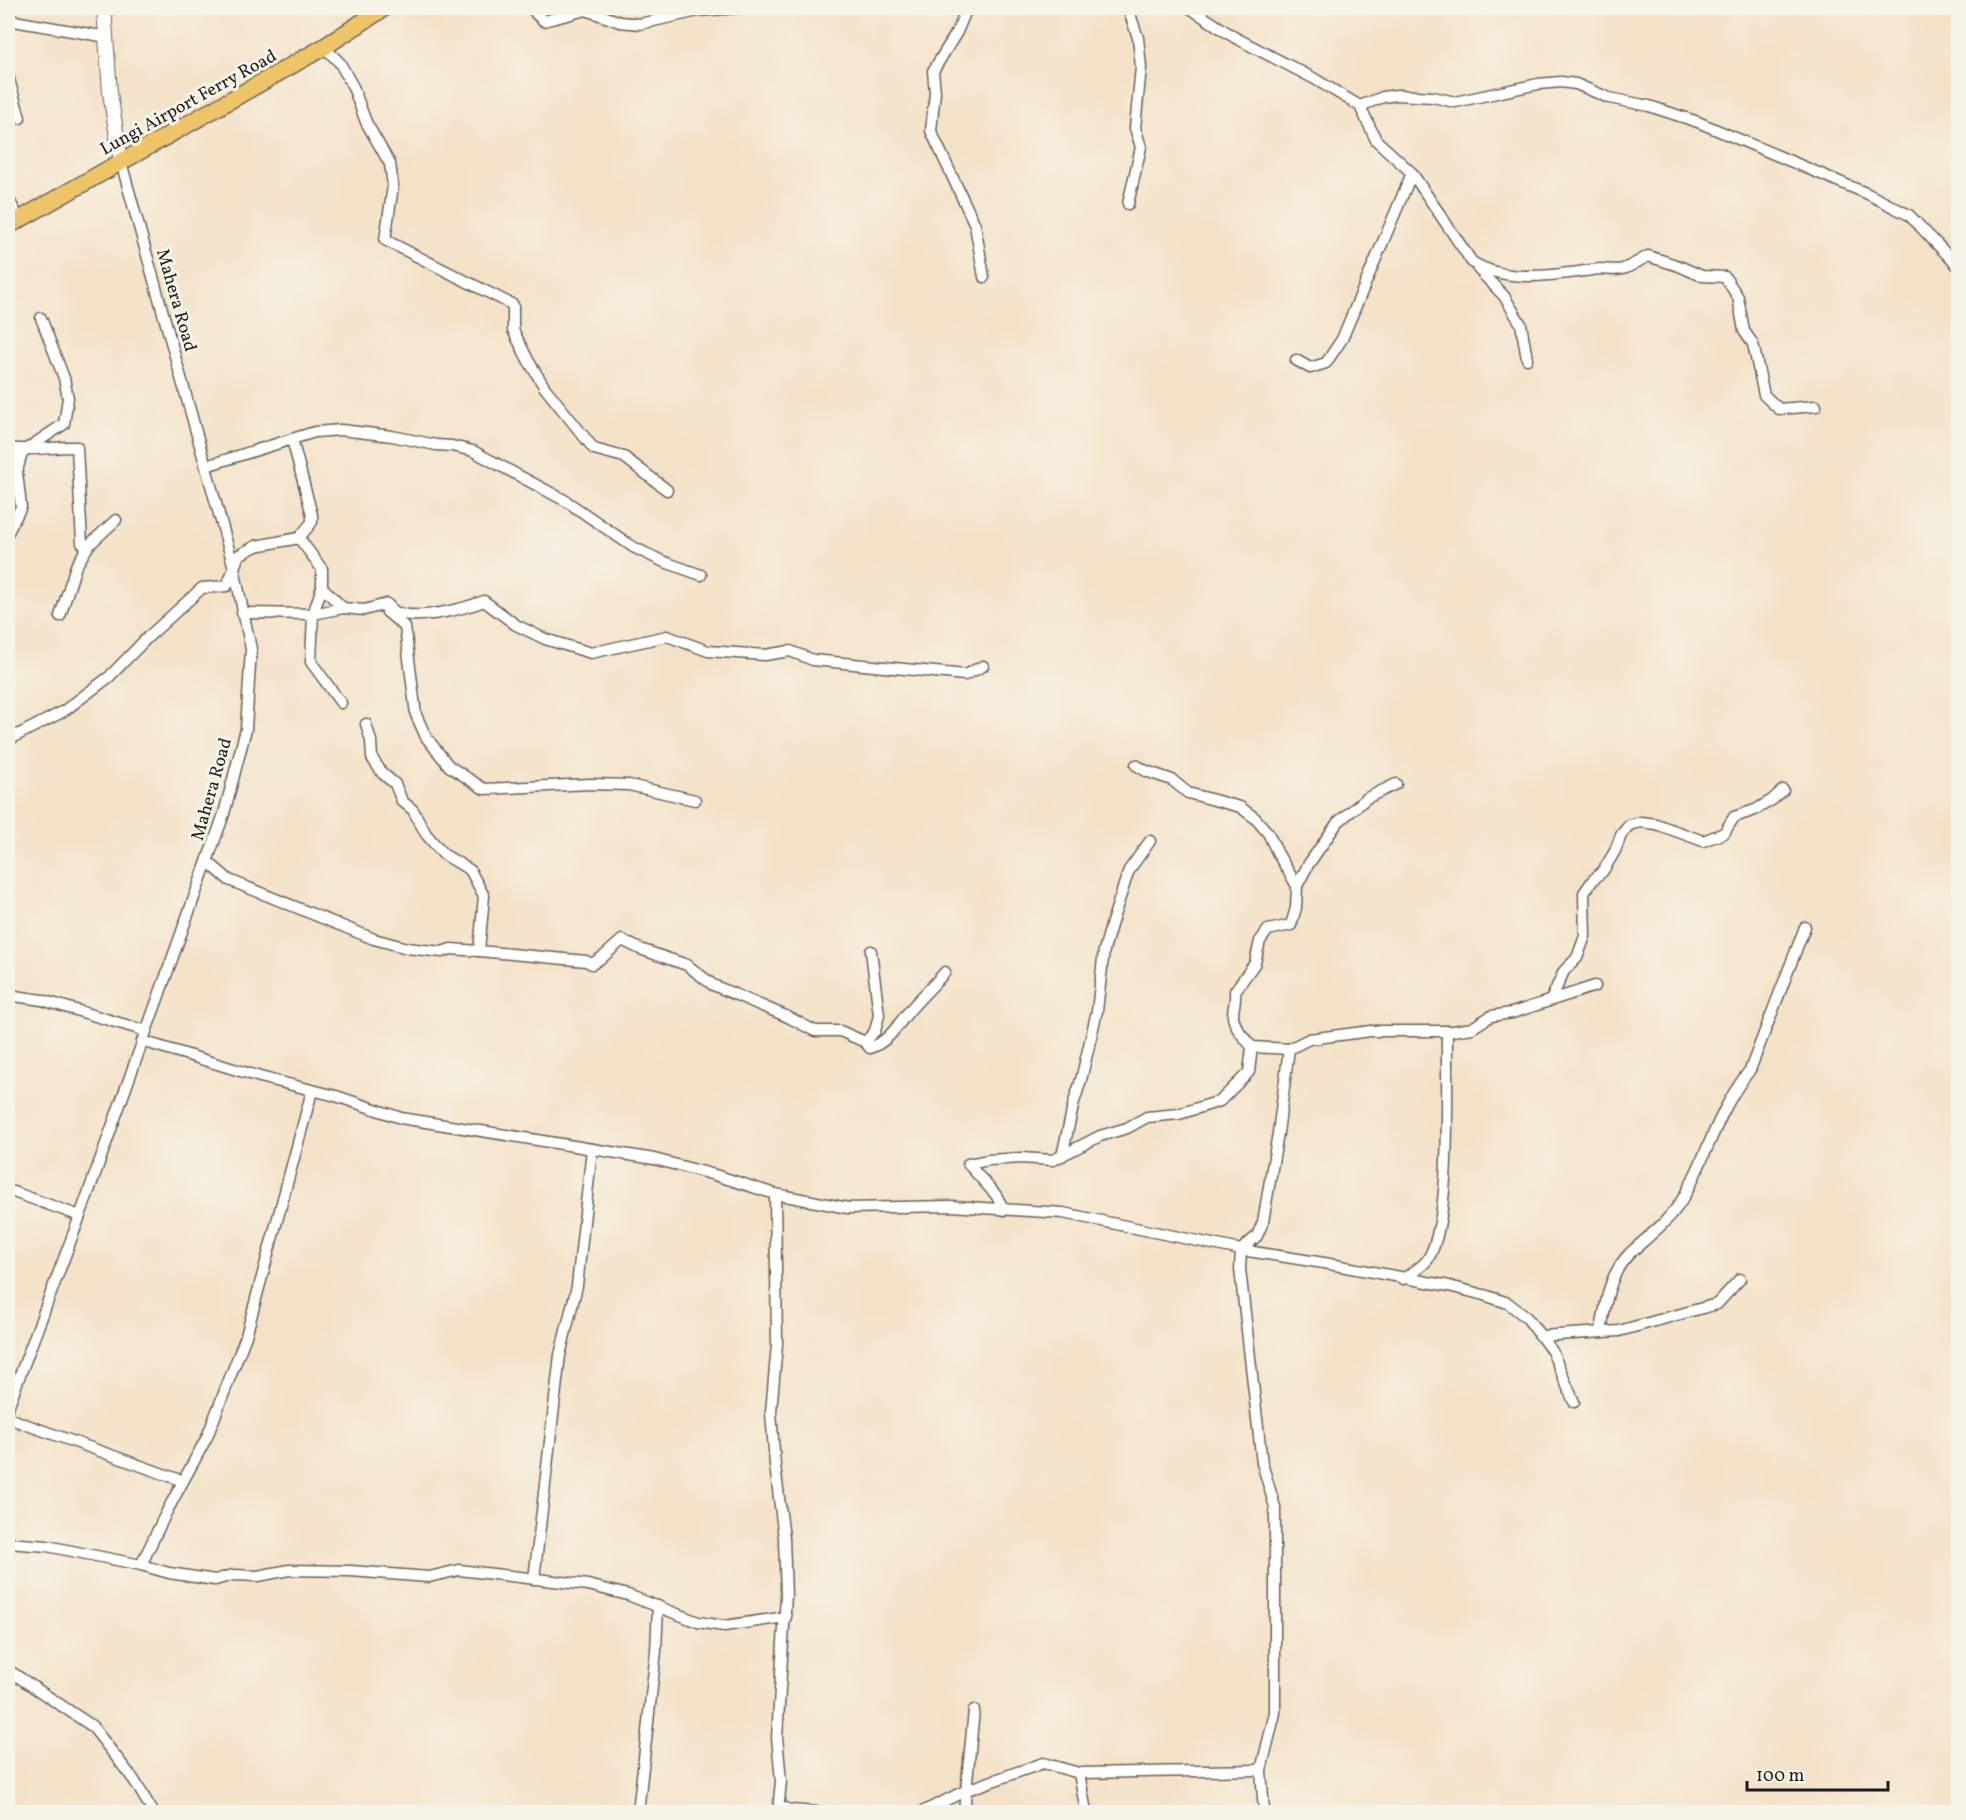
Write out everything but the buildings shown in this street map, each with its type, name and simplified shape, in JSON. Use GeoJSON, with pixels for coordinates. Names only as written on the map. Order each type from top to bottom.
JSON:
{"type":"FeatureCollection","features":[{"type":"Feature","properties":{"kind":"main road","name":"Lungi Airport Ferry Road"},"geometry":{"type":"LineString","coordinates":[[13,222],[324,47],[384,8]]}},
{"type":"Feature","properties":{"kind":"street"},"geometry":{"type":"LineString","coordinates":[[104,8],[110,93],[122,162]]}},
{"type":"Feature","properties":{"kind":"street"},"geometry":{"type":"LineString","coordinates":[[533,8],[544,21],[586,10],[630,24],[640,24],[698,11],[738,8]]}},
{"type":"Feature","properties":{"kind":"street"},"geometry":{"type":"LineString","coordinates":[[967,8],[957,32],[933,71],[931,131],[975,225],[984,277]]}},
{"type":"Feature","properties":{"kind":"street"},"geometry":{"type":"LineString","coordinates":[[1128,8],[1138,38],[1140,67],[1135,128],[1141,147],[1128,204]]}},
{"type":"Feature","properties":{"kind":"street"},"geometry":{"type":"LineString","coordinates":[[1190,8],[1234,38],[1313,78],[1360,106],[1376,140],[1412,173],[1472,262],[1504,296],[1521,324],[1527,358]]}},
{"type":"Feature","properties":{"kind":"street"},"geometry":{"type":"LineString","coordinates":[[8,20],[107,37]]}},
{"type":"Feature","properties":{"kind":"street"},"geometry":{"type":"LineString","coordinates":[[324,47],[340,63],[366,122],[390,164],[393,186],[385,240],[513,305],[513,330],[528,360],[545,388],[594,448],[624,458],[667,490]]}},
{"type":"Feature","properties":{"kind":"street"},"geometry":{"type":"LineString","coordinates":[[8,76],[20,118]]}},
{"type":"Feature","properties":{"kind":"street"},"geometry":{"type":"LineString","coordinates":[[1360,106],[1390,96],[1433,97],[1455,102],[1538,84],[1561,82],[1576,84],[1609,99],[1649,106],[1698,122],[1868,194],[1909,216],[1959,266]]}},
{"type":"Feature","properties":{"kind":"street","name":"Mahera Road"},"geometry":{"type":"LineString","coordinates":[[8,1407],[80,1216],[224,814],[246,729],[251,649],[234,568],[122,162]]}},
{"type":"Feature","properties":{"kind":"street"},"geometry":{"type":"LineString","coordinates":[[1296,360],[1310,368],[1326,363],[1342,339],[1412,173]]}},
{"type":"Feature","properties":{"kind":"street"},"geometry":{"type":"LineString","coordinates":[[8,198],[13,222]]}},
{"type":"Feature","properties":{"kind":"street"},"geometry":{"type":"LineString","coordinates":[[1472,262],[1484,269],[1501,274],[1558,275],[1602,269],[1622,269],[1648,256],[1702,276],[1725,277],[1738,297],[1744,331],[1753,344],[1764,395],[1779,410],[1816,406]]}},
{"type":"Feature","properties":{"kind":"street"},"geometry":{"type":"LineString","coordinates":[[8,532],[21,507],[17,472],[23,453],[64,424],[68,398],[64,378],[41,318]]}},
{"type":"Feature","properties":{"kind":"street"},"geometry":{"type":"LineString","coordinates":[[206,466],[315,432],[341,430],[467,449],[566,501],[633,547],[662,561],[701,575]]}},
{"type":"Feature","properties":{"kind":"street"},"geometry":{"type":"LineString","coordinates":[[8,740],[64,711],[110,677],[147,638],[202,588],[227,586],[239,555],[256,546],[299,538],[312,522],[312,515],[292,439]]}},
{"type":"Feature","properties":{"kind":"street"},"geometry":{"type":"LineString","coordinates":[[8,459],[55,446],[77,447],[82,543],[89,545]]}},
{"type":"Feature","properties":{"kind":"street"},"geometry":{"type":"LineString","coordinates":[[8,448],[23,453]]}},
{"type":"Feature","properties":{"kind":"street"},"geometry":{"type":"LineString","coordinates":[[60,616],[76,566],[89,545],[116,520]]}},
{"type":"Feature","properties":{"kind":"street"},"geometry":{"type":"LineString","coordinates":[[299,538],[322,569],[322,587],[313,614],[311,662],[341,703]]}},
{"type":"Feature","properties":{"kind":"street"},"geometry":{"type":"LineString","coordinates":[[322,587],[343,608]]}},
{"type":"Feature","properties":{"kind":"street"},"geometry":{"type":"LineString","coordinates":[[364,610],[387,604],[397,613],[417,615],[464,608],[484,601],[516,625],[546,639],[591,653],[667,636],[708,651],[728,653],[765,655],[789,651],[813,660],[965,675],[983,666]]}},
{"type":"Feature","properties":{"kind":"street"},"geometry":{"type":"LineString","coordinates":[[242,613],[313,614],[343,608],[385,611],[405,627],[419,727],[449,766],[484,789],[591,784],[629,785],[695,800]]}},
{"type":"Feature","properties":{"kind":"street"},"geometry":{"type":"LineString","coordinates":[[366,724],[371,741],[372,758],[382,773],[395,784],[402,801],[413,810],[426,834],[443,854],[470,870],[483,896],[479,951]]}},
{"type":"Feature","properties":{"kind":"street"},"geometry":{"type":"LineString","coordinates":[[1136,765],[1172,780],[1188,793],[1240,807],[1255,818],[1268,833],[1297,886]]}},
{"type":"Feature","properties":{"kind":"street"},"geometry":{"type":"LineString","coordinates":[[1004,1210],[996,1195],[968,1164],[1022,1158],[1053,1160],[1100,1136],[1126,1128],[1147,1117],[1179,1114],[1220,1101],[1249,1072],[1252,1047],[1238,1029],[1233,1016],[1235,991],[1255,963],[1260,941],[1268,930],[1291,925],[1296,908],[1297,886],[1308,865],[1338,822],[1367,798],[1396,784]]}},
{"type":"Feature","properties":{"kind":"street"},"geometry":{"type":"LineString","coordinates":[[1551,1000],[1564,971],[1577,958],[1585,936],[1584,893],[1593,880],[1604,871],[1621,835],[1629,825],[1641,822],[1656,824],[1703,841],[1724,833],[1734,817],[1755,810],[1783,790]]}},
{"type":"Feature","properties":{"kind":"street"},"geometry":{"type":"LineString","coordinates":[[1062,1156],[1097,1011],[1104,950],[1129,870],[1150,841]]}},
{"type":"Feature","properties":{"kind":"street"},"geometry":{"type":"LineString","coordinates":[[207,861],[229,880],[374,939],[407,948],[442,952],[452,949],[479,951],[586,961],[592,964],[622,940],[639,949],[687,965],[713,985],[815,1031],[840,1031],[865,1042],[870,1048],[878,1046],[892,1034],[909,1011],[945,972]]}},
{"type":"Feature","properties":{"kind":"street"},"geometry":{"type":"LineString","coordinates":[[1601,1332],[1605,1303],[1613,1277],[1629,1254],[1657,1230],[1681,1202],[1697,1171],[1720,1115],[1735,1089],[1750,1070],[1805,927]]}},
{"type":"Feature","properties":{"kind":"street"},"geometry":{"type":"LineString","coordinates":[[865,1042],[875,1031],[879,1015],[871,951]]}},
{"type":"Feature","properties":{"kind":"street"},"geometry":{"type":"LineString","coordinates":[[1252,1047],[1289,1049],[1309,1039],[1371,1031],[1447,1031],[1472,1028],[1491,1016],[1512,1013],[1595,986]]}},
{"type":"Feature","properties":{"kind":"street"},"geometry":{"type":"LineString","coordinates":[[8,995],[42,1000],[144,1036],[401,1118],[654,1159],[715,1174],[776,1194],[848,1208],[951,1206],[1063,1213],[1241,1250],[1449,1286],[1508,1303],[1527,1318],[1552,1351],[1574,1402]]}},
{"type":"Feature","properties":{"kind":"street"},"geometry":{"type":"LineString","coordinates":[[1403,1279],[1428,1260],[1440,1221],[1446,1152],[1447,1031]]}},
{"type":"Feature","properties":{"kind":"street"},"geometry":{"type":"LineString","coordinates":[[1264,1812],[1261,1770],[1275,1713],[1275,1507],[1262,1463],[1240,1269],[1241,1250],[1257,1236],[1263,1222],[1289,1049]]}},
{"type":"Feature","properties":{"kind":"street"},"geometry":{"type":"LineString","coordinates":[[141,1565],[207,1437],[246,1336],[312,1091]]}},
{"type":"Feature","properties":{"kind":"street"},"geometry":{"type":"LineString","coordinates":[[534,1579],[560,1355],[577,1286],[592,1149]]}},
{"type":"Feature","properties":{"kind":"street"},"geometry":{"type":"LineString","coordinates":[[8,1190],[80,1216]]}},
{"type":"Feature","properties":{"kind":"street"},"geometry":{"type":"LineString","coordinates":[[776,1194],[777,1344],[771,1412],[784,1538],[786,1617],[777,1737],[781,1782],[779,1809],[816,1812]]}},
{"type":"Feature","properties":{"kind":"street"},"geometry":{"type":"LineString","coordinates":[[1541,1336],[1619,1331],[1717,1304],[1740,1280]]}},
{"type":"Feature","properties":{"kind":"street"},"geometry":{"type":"LineString","coordinates":[[8,1418],[183,1481]]}},
{"type":"Feature","properties":{"kind":"street"},"geometry":{"type":"LineString","coordinates":[[8,1543],[48,1546],[169,1573],[215,1580],[233,1575],[258,1576],[289,1570],[350,1571],[429,1577],[459,1570],[588,1585],[628,1595],[698,1622],[724,1626],[786,1617]]}},
{"type":"Feature","properties":{"kind":"street"},"geometry":{"type":"LineString","coordinates":[[638,1812],[656,1651],[658,1606]]}},
{"type":"Feature","properties":{"kind":"street"},"geometry":{"type":"LineString","coordinates":[[8,1670],[92,1726],[134,1780],[153,1812]]}},
{"type":"Feature","properties":{"kind":"street"},"geometry":{"type":"LineString","coordinates":[[964,1812],[974,1710]]}},
{"type":"Feature","properties":{"kind":"street"},"geometry":{"type":"LineString","coordinates":[[922,1812],[967,1790],[1043,1763],[1079,1773],[1261,1770]]}},
{"type":"Feature","properties":{"kind":"street"},"geometry":{"type":"LineString","coordinates":[[1079,1773],[1086,1812]]}}]}
